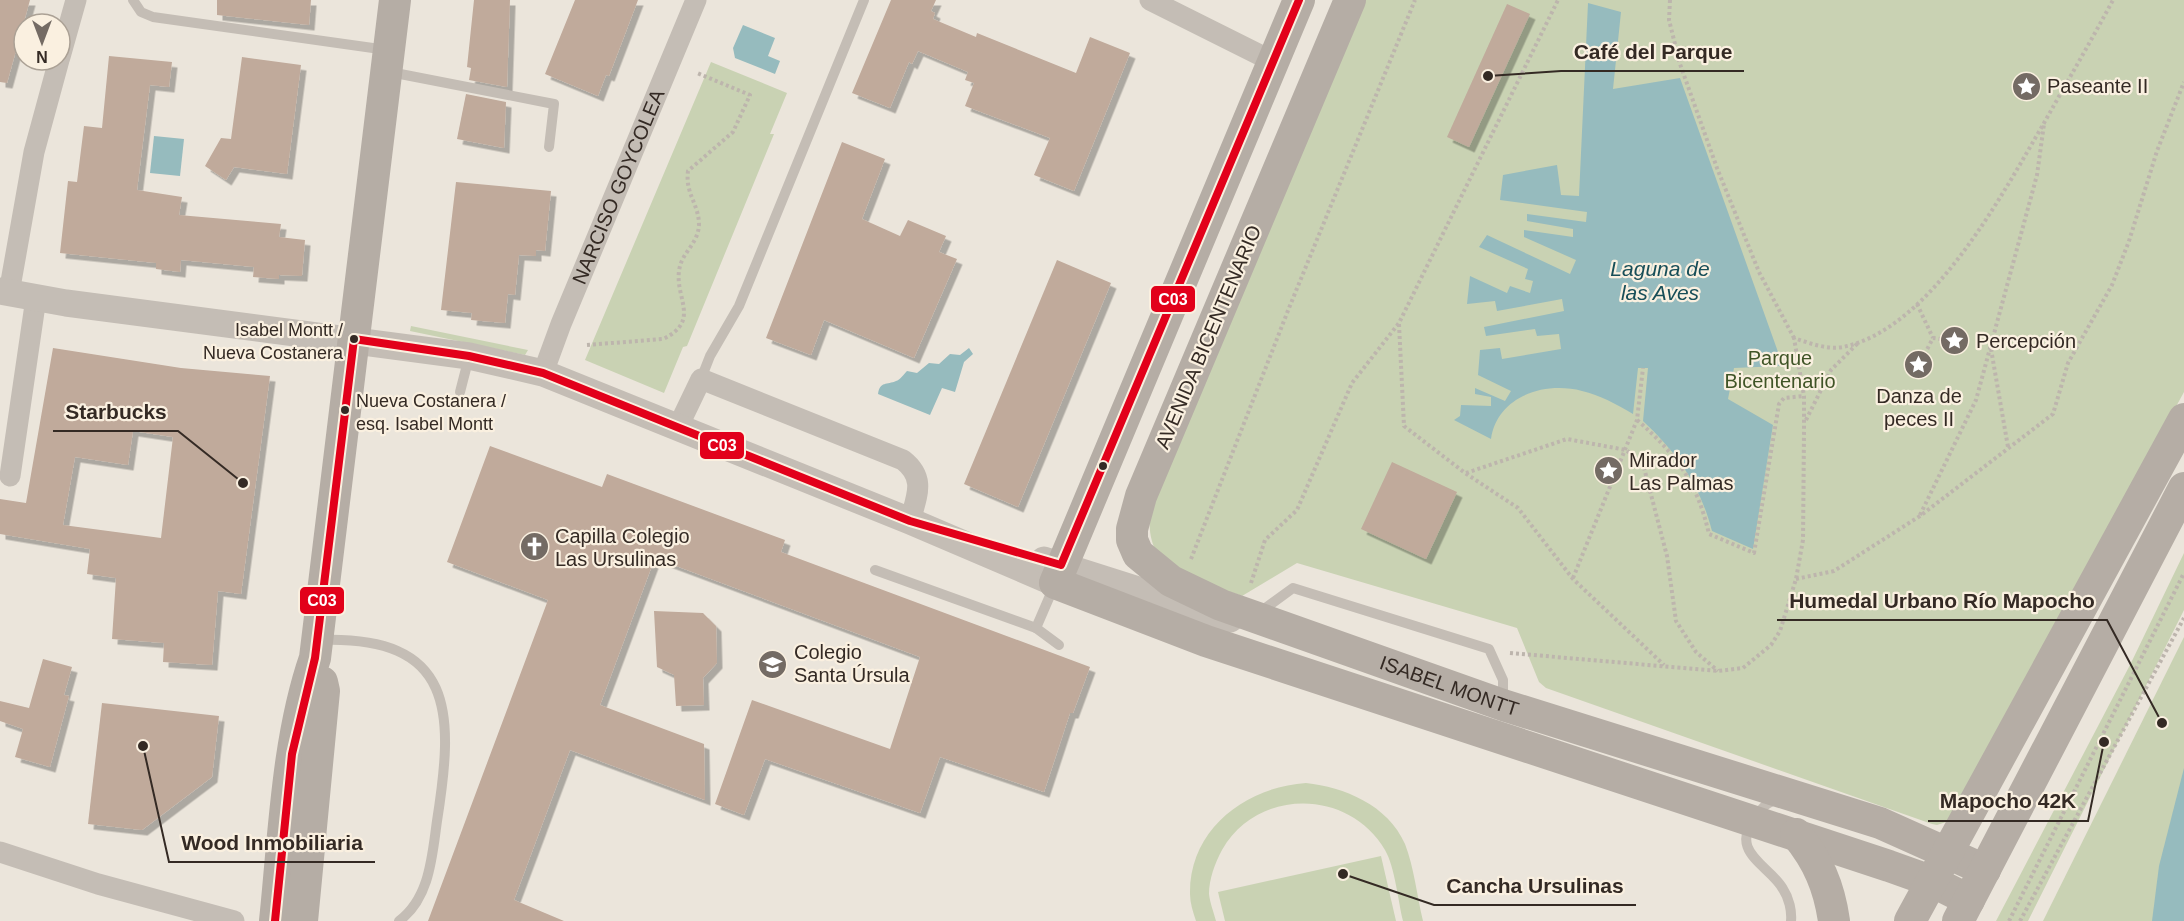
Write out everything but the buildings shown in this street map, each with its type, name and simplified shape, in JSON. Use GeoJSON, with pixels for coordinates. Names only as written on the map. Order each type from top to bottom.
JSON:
{"type":"FeatureCollection","features":[{"type":"Feature","properties":{"kind":"main road"},"geometry":{"type":"LineString","coordinates":[[275,921],[286,814],[303,692],[316,649],[395,0]]}},
{"type":"Feature","properties":{"kind":"main road"},"geometry":{"type":"LineString","coordinates":[[1058,574],[1299,0]]}},
{"type":"Feature","properties":{"kind":"main road","name":"AVENIDA BICENTENARIO"},"geometry":{"type":"LineString","coordinates":[[1252,618],[1171,581],[1150,566],[1138,554],[1132,540],[1133,520],[1350,0]]}},
{"type":"Feature","properties":{"kind":"main road"},"geometry":{"type":"LineString","coordinates":[[1910,921],[2184,419]]}},
{"type":"Feature","properties":{"kind":"main road"},"geometry":{"type":"LineString","coordinates":[[1963,911],[2184,488]]}},
{"type":"Feature","properties":{"kind":"main road","name":"ISABEL MONTT"},"geometry":{"type":"LineString","coordinates":[[1058,574],[1195,637],[1498,721],[1792,796],[1880,823],[1985,870]]}},
{"type":"Feature","properties":{"kind":"main road","name":"ISABEL MONTT"},"geometry":{"type":"LineString","coordinates":[[1252,618],[1498,721],[1752,820],[1931,881],[1963,911]]}},
{"type":"Feature","properties":{"kind":"main road"},"geometry":{"type":"LineString","coordinates":[[302,921],[324,691],[316,649]]}},
{"type":"Feature","properties":{"kind":"main road"},"geometry":{"type":"LineString","coordinates":[[1796,834],[1811,852],[1822,873],[1830,895],[1834,921]]}},
{"type":"Feature","properties":{"kind":"street"},"geometry":{"type":"LineString","coordinates":[[72,15],[76,0]]}},
{"type":"Feature","properties":{"kind":"street","name":"NARCISO GOYCOLEA"},"geometry":{"type":"LineString","coordinates":[[543,373],[561,324],[696,0]]}},
{"type":"Feature","properties":{"kind":"street"},"geometry":{"type":"LineString","coordinates":[[1150,0],[1272,61]]}},
{"type":"Feature","properties":{"kind":"street"},"geometry":{"type":"LineString","coordinates":[[4,292],[34,152],[56,72]]}},
{"type":"Feature","properties":{"kind":"street","name":"ISABEL MONTT"},"geometry":{"type":"LineString","coordinates":[[4,292],[469,356],[543,373],[677,429],[910,520],[1058,574],[1216,616],[1234,620],[1252,618]]}},
{"type":"Feature","properties":{"kind":"street"},"geometry":{"type":"LineString","coordinates":[[10,476],[36,298]]}},
{"type":"Feature","properties":{"kind":"street"},"geometry":{"type":"LineString","coordinates":[[677,429],[701,379],[903,460],[915,469],[918,483],[910,520]]}},
{"type":"Feature","properties":{"kind":"street"},"geometry":{"type":"LineString","coordinates":[[0,852],[98,884],[234,921]]}},
{"type":"Feature","properties":{"kind":"lane"},"geometry":{"type":"LineString","coordinates":[[133,0],[141,12],[153,17],[388,61],[554,104],[549,147]]}},
{"type":"Feature","properties":{"kind":"lane"},"geometry":{"type":"LineString","coordinates":[[701,379],[710,356],[739,306],[864,0]]}},
{"type":"Feature","properties":{"kind":"lane"},"geometry":{"type":"LineString","coordinates":[[460,392],[469,356]]}},
{"type":"Feature","properties":{"kind":"lane"},"geometry":{"type":"LineString","coordinates":[[875,570],[1036,628],[1059,645]]}},
{"type":"Feature","properties":{"kind":"lane"},"geometry":{"type":"LineString","coordinates":[[1036,628],[1058,574]]}},
{"type":"Feature","properties":{"kind":"lane"},"geometry":{"type":"LineString","coordinates":[[1252,618],[1293,588],[1489,649],[1503,680],[1498,721]]}},
{"type":"Feature","properties":{"kind":"lane"},"geometry":{"type":"LineString","coordinates":[[316,649],[354,638],[390,646],[432,678],[441,698],[445,724],[446,762],[429,876],[416,904],[399,921]]}},
{"type":"Feature","properties":{"kind":"lane"},"geometry":{"type":"LineString","coordinates":[[1791,921],[1792,912],[1783,888],[1754,861],[1746,840],[1752,820],[1767,802],[1792,796]]}},
{"type":"Feature","properties":{"kind":"path"},"geometry":{"type":"LineString","coordinates":[[1190,561],[1289,308],[1415,0]]}},
{"type":"Feature","properties":{"kind":"path"},"geometry":{"type":"LineString","coordinates":[[1251,583],[1265,540],[1297,510],[1352,383],[1399,323],[1558,0]]}},
{"type":"Feature","properties":{"kind":"path"},"geometry":{"type":"LineString","coordinates":[[1489,649],[1527,656],[1718,670],[1743,668],[1771,645],[1780,631],[1796,579],[1803,540],[1804,396],[1794,338],[1759,272],[1717,168],[1680,64],[1669,20],[1670,0]]}},
{"type":"Feature","properties":{"kind":"path"},"geometry":{"type":"LineString","coordinates":[[1794,338],[1817,346],[1840,347],[1859,342],[1891,326],[1917,304],[1950,267],[1999,202],[2113,0]]}},
{"type":"Feature","properties":{"kind":"path"},"geometry":{"type":"LineString","coordinates":[[587,345],[663,339],[682,326],[685,311],[678,279],[680,264],[697,238],[699,223],[687,186],[688,171],[733,132],[750,95],[697,73]]}},
{"type":"Feature","properties":{"kind":"path"},"geometry":{"type":"LineString","coordinates":[[1796,579],[1834,571],[1920,516],[2053,414],[2068,363],[2112,285],[2133,230],[2157,151],[2184,82]]}},
{"type":"Feature","properties":{"kind":"path"},"geometry":{"type":"LineString","coordinates":[[1920,516],[1976,400],[2037,175],[2044,121]]}},
{"type":"Feature","properties":{"kind":"path"},"geometry":{"type":"LineString","coordinates":[[1917,304],[1933,338]]}},
{"type":"Feature","properties":{"kind":"path"},"geometry":{"type":"LineString","coordinates":[[1399,323],[1404,426],[1466,473],[1518,508],[1573,579],[1664,666]]}},
{"type":"Feature","properties":{"kind":"path"},"geometry":{"type":"LineString","coordinates":[[1933,338],[1955,341]]}},
{"type":"Feature","properties":{"kind":"path"},"geometry":{"type":"LineString","coordinates":[[1919,365],[1933,338]]}},
{"type":"Feature","properties":{"kind":"path"},"geometry":{"type":"LineString","coordinates":[[1804,423],[1831,370],[1859,342]]}},
{"type":"Feature","properties":{"kind":"path"},"geometry":{"type":"LineString","coordinates":[[1991,348],[2008,447]]}},
{"type":"Feature","properties":{"kind":"path"},"geometry":{"type":"LineString","coordinates":[[1573,579],[1638,419],[1643,368]]}},
{"type":"Feature","properties":{"kind":"path"},"geometry":{"type":"LineString","coordinates":[[1638,419],[1667,446],[1685,471],[1697,494],[1709,534],[1754,553],[1779,404],[1784,398],[1804,396]]}},
{"type":"Feature","properties":{"kind":"path"},"geometry":{"type":"LineString","coordinates":[[1466,473],[1567,439],[1626,450],[1643,464],[1667,556],[1676,621],[1696,652],[1718,670]]}},
{"type":"Feature","properties":{"kind":"path"},"geometry":{"type":"LineString","coordinates":[[2009,921],[2184,573]]}},
{"type":"Feature","properties":{"kind":"path"},"geometry":{"type":"LineString","coordinates":[[2020,921],[2184,618]]}},
{"type":"Feature","properties":{"kind":"green space","name":"Parque Bicentenario"},"geometry":{"type":"Polygon","coordinates":[[[1358,0],[2184,0],[2184,392],[1949,821],[1937,825],[1932,824],[1546,688],[1539,682],[1517,628],[1297,563],[1242,596],[1186,576],[1172,568],[1160,557],[1153,543],[1150,525],[1152,501],[1358,0]]]}},
{"type":"Feature","properties":{"kind":"green space"},"geometry":{"type":"Polygon","coordinates":[[[711,62],[787,93],[770,134],[774,134],[687,346],[683,347],[664,393],[585,360],[711,62]]]}},
{"type":"Feature","properties":{"kind":"green space"},"geometry":{"type":"Polygon","coordinates":[[[411,326],[528,350],[525,355],[410,331],[411,326]]]}},
{"type":"Feature","properties":{"kind":"green space"},"geometry":{"type":"Polygon","coordinates":[[[2184,553],[2184,610],[2028,921],[1996,921],[2131,663],[2184,553]]]}},
{"type":"Feature","properties":{"kind":"green space"},"geometry":{"type":"Polygon","coordinates":[[[2184,637],[2184,921],[2043,921],[2184,637]]]}},
{"type":"Feature","properties":{"kind":"green space"},"geometry":{"type":"Polygon","coordinates":[[[1306,783],[1350,794],[1363,800],[1388,819],[1405,844],[1423,921],[1403,921],[1388,857],[1369,830],[1349,815],[1327,806],[1303,804],[1279,806],[1257,815],[1238,830],[1222,850],[1211,877],[1209,894],[1216,921],[1196,921],[1190,897],[1192,871],[1199,850],[1210,831],[1225,816],[1262,793],[1284,786],[1306,783]]]}},
{"type":"Feature","properties":{"kind":"green space"},"geometry":{"type":"Polygon","coordinates":[[[1381,856],[1396,921],[1225,921],[1218,892],[1381,856]]]}},
{"type":"Feature","properties":{"kind":"water","name":"Laguna de las Aves"},"geometry":{"type":"Polygon","coordinates":[[[1588,3],[1621,12],[1613,89],[1680,78],[1783,366],[1734,368],[1728,399],[1773,425],[1753,549],[1712,531],[1701,499],[1686,471],[1667,446],[1643,421],[1648,368],[1638,368],[1633,414],[1608,400],[1589,393],[1567,388],[1552,388],[1524,396],[1512,403],[1502,412],[1495,424],[1491,439],[1454,420],[1460,416],[1461,405],[1491,406],[1491,397],[1475,394],[1475,388],[1505,401],[1511,391],[1478,375],[1480,350],[1500,348],[1502,359],[1561,349],[1559,334],[1537,336],[1535,329],[1486,336],[1484,327],[1564,311],[1562,299],[1497,311],[1495,301],[1467,304],[1470,276],[1507,293],[1510,286],[1530,293],[1533,281],[1525,279],[1528,269],[1479,247],[1487,235],[1570,274],[1576,260],[1524,237],[1524,230],[1573,237],[1573,229],[1527,221],[1527,214],[1586,222],[1587,212],[1500,200],[1503,175],[1557,165],[1561,195],[1579,196],[1588,3]]]}},
{"type":"Feature","properties":{"kind":"water"},"geometry":{"type":"Polygon","coordinates":[[[743,25],[775,38],[768,56],[780,61],[775,74],[735,58],[733,48],[743,25]]]}},
{"type":"Feature","properties":{"kind":"water"},"geometry":{"type":"Polygon","coordinates":[[[154,136],[184,139],[180,176],[150,173],[154,136]]]}},
{"type":"Feature","properties":{"kind":"water"},"geometry":{"type":"Polygon","coordinates":[[[969,348],[973,354],[964,362],[955,392],[942,388],[930,415],[878,394],[882,385],[897,380],[907,371],[917,373],[929,363],[939,364],[950,354],[960,355],[969,348]]]}},
{"type":"Feature","properties":{"kind":"water"},"geometry":{"type":"Polygon","coordinates":[[[2184,768],[2184,921],[2152,921],[2159,866],[2184,768]]]}},
{"type":"Feature","properties":{"kind":"transit line","name":"C03"},"geometry":{"type":"LineString","coordinates":[[275,921],[292,754],[315,658],[354,339],[469,356],[543,373],[910,521],[1061,565],[1299,0]]}},
{"type":"Feature","properties":{"kind":"place","name":"Café del Parque"},"geometry":{"type":"Point","coordinates":[1488,76]}},
{"type":"Feature","properties":{"kind":"place","name":"Paseante II"},"geometry":{"type":"Point","coordinates":[2026,86]}},
{"type":"Feature","properties":{"kind":"place","name":"Isabel Montt / Nueva Costanera"},"geometry":{"type":"Point","coordinates":[354,339]}},
{"type":"Feature","properties":{"kind":"place","name":"Percepción"},"geometry":{"type":"Point","coordinates":[1955,341]}},
{"type":"Feature","properties":{"kind":"place","name":"Danza de peces II"},"geometry":{"type":"Point","coordinates":[1919,365]}},
{"type":"Feature","properties":{"kind":"place","name":"Nueva Costanera / esq. Isabel Montt"},"geometry":{"type":"Point","coordinates":[345,410]}},
{"type":"Feature","properties":{"kind":"place","name":"Mirador Las Palmas"},"geometry":{"type":"Point","coordinates":[1608,471]}},
{"type":"Feature","properties":{"kind":"place","name":"Starbucks"},"geometry":{"type":"Point","coordinates":[243,483]}},
{"type":"Feature","properties":{"kind":"place","name":"Capilla Colegio Las Ursulinas"},"geometry":{"type":"Point","coordinates":[534,547]}},
{"type":"Feature","properties":{"kind":"place","name":"Colegio Santa Úrsula"},"geometry":{"type":"Point","coordinates":[773,664]}},
{"type":"Feature","properties":{"kind":"place","name":"Humedal Urbano Río Mapocho"},"geometry":{"type":"Point","coordinates":[2162,723]}},
{"type":"Feature","properties":{"kind":"place","name":"Mapocho 42K"},"geometry":{"type":"Point","coordinates":[2104,742]}},
{"type":"Feature","properties":{"kind":"place","name":"Wood Inmobiliaria"},"geometry":{"type":"Point","coordinates":[143,746]}},
{"type":"Feature","properties":{"kind":"place","name":"Cancha Ursulinas"},"geometry":{"type":"Point","coordinates":[1343,874]}}]}
